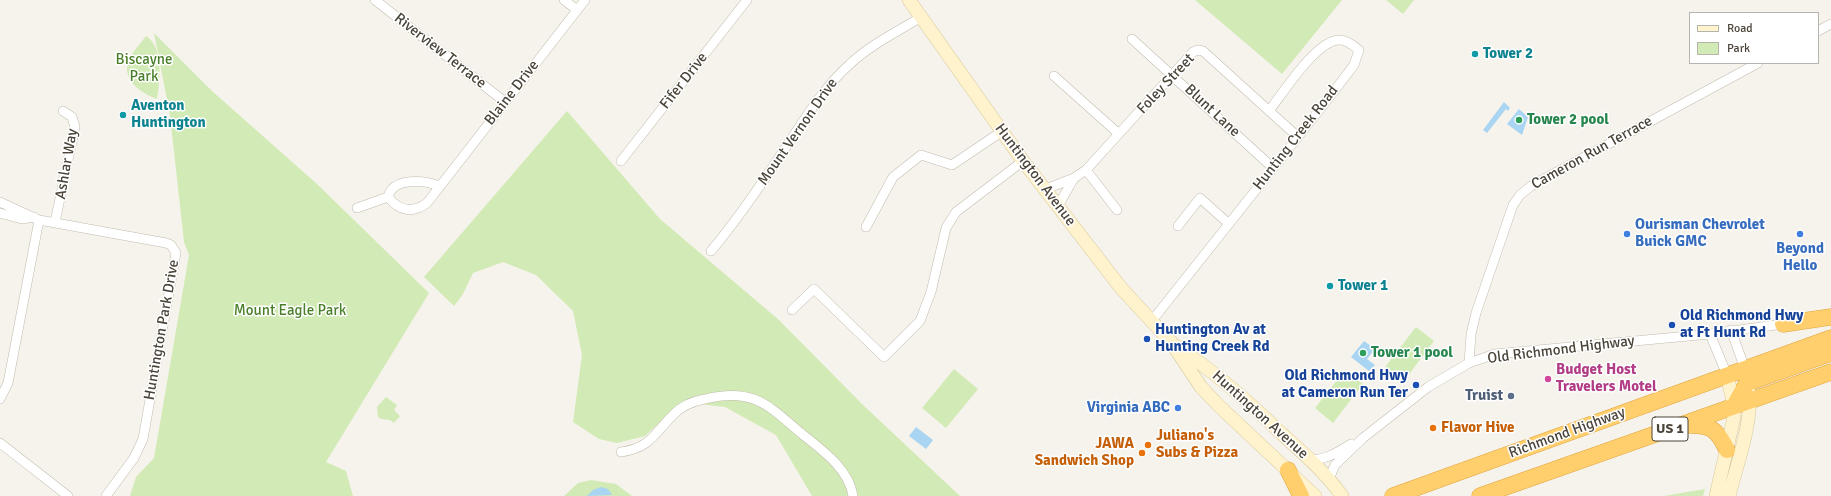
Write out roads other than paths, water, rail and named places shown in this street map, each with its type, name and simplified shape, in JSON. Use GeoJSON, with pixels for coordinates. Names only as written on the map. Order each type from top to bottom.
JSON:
{"type":"FeatureCollection","features":[{"type":"Feature","properties":{"kind":"highway"},"geometry":{"type":"LineString","coordinates":[[1783,324],[1831,317]]}},
{"type":"Feature","properties":{"kind":"highway","name":"Richmond Highway"},"geometry":{"type":"LineString","coordinates":[[1393,496],[1727,375],[1746,376],[1831,338]]}},
{"type":"Feature","properties":{"kind":"highway"},"geometry":{"type":"LineString","coordinates":[[1734,406],[1746,376],[1831,353]]}},
{"type":"Feature","properties":{"kind":"highway","name":"Richmond Highway"},"geometry":{"type":"LineString","coordinates":[[1480,496],[1831,372]]}},
{"type":"Feature","properties":{"kind":"highway"},"geometry":{"type":"LineString","coordinates":[[1680,425],[1700,425],[1713,430],[1720,435],[1727,450]]}},
{"type":"Feature","properties":{"kind":"highway"},"geometry":{"type":"LineString","coordinates":[[1288,470],[1301,496]]}},
{"type":"Feature","properties":{"kind":"main road","name":"Huntington Avenue"},"geometry":{"type":"LineString","coordinates":[[909,0],[1001,132],[1121,288],[1171,342],[1221,379],[1310,460],[1329,479],[1342,496]]}},
{"type":"Feature","properties":{"kind":"main road","name":"Huntington Avenue"},"geometry":{"type":"LineString","coordinates":[[1171,342],[1202,387],[1219,406],[1315,496]]}},
{"type":"Feature","properties":{"kind":"main road"},"geometry":{"type":"LineString","coordinates":[[1716,496],[1734,417],[1734,406],[1727,375]]}},
{"type":"Feature","properties":{"kind":"main road"},"geometry":{"type":"LineString","coordinates":[[1729,496],[1748,418],[1750,401],[1746,376]]}},
{"type":"Feature","properties":{"kind":"street","name":"Riverview Terrace"},"geometry":{"type":"LineString","coordinates":[[375,0],[505,102]]}},
{"type":"Feature","properties":{"kind":"street"},"geometry":{"type":"LineString","coordinates":[[564,0],[577,10]]}},
{"type":"Feature","properties":{"kind":"street","name":"Blaine Drive"},"geometry":{"type":"LineString","coordinates":[[388,197],[393,204],[400,208],[414,210],[427,203],[585,0]]}},
{"type":"Feature","properties":{"kind":"street","name":"Fifer Drive"},"geometry":{"type":"LineString","coordinates":[[620,161],[747,0]]}},
{"type":"Feature","properties":{"kind":"street","name":"Mount Vernon Drive"},"geometry":{"type":"LineString","coordinates":[[711,251],[756,194],[812,109],[838,75],[851,62],[921,17]]}},
{"type":"Feature","properties":{"kind":"street"},"geometry":{"type":"LineString","coordinates":[[1819,30],[1831,24]]}},
{"type":"Feature","properties":{"kind":"street","name":"Blunt Lane"},"geometry":{"type":"LineString","coordinates":[[1132,39],[1273,168]]}},
{"type":"Feature","properties":{"kind":"street","name":"Hunting Creek Road"},"geometry":{"type":"LineString","coordinates":[[1151,322],[1354,65],[1359,50],[1341,40],[1330,42],[1316,51],[1269,111]]}},
{"type":"Feature","properties":{"kind":"street","name":"Foley Street"},"geometry":{"type":"LineString","coordinates":[[1046,190],[1074,178],[1086,170],[1172,74],[1193,52],[1198,50],[1203,51],[1298,137]]}},
{"type":"Feature","properties":{"kind":"street","name":"Cameron Run Terrace"},"geometry":{"type":"LineString","coordinates":[[1469,363],[1471,334],[1476,313],[1513,205],[1520,195],[1531,186],[1756,64]]}},
{"type":"Feature","properties":{"kind":"street"},"geometry":{"type":"LineString","coordinates":[[1054,76],[1119,134]]}},
{"type":"Feature","properties":{"kind":"street","name":"Ashlar Way"},"geometry":{"type":"LineString","coordinates":[[56,222],[75,127],[72,117],[63,110]]}},
{"type":"Feature","properties":{"kind":"street"},"geometry":{"type":"LineString","coordinates":[[866,227],[893,177],[921,155],[952,165],[1001,132]]}},
{"type":"Feature","properties":{"kind":"street"},"geometry":{"type":"LineString","coordinates":[[792,310],[814,289],[884,357],[920,321],[931,292],[946,228],[953,216],[1023,161]]}},
{"type":"Feature","properties":{"kind":"street"},"geometry":{"type":"LineString","coordinates":[[1086,170],[1117,210]]}},
{"type":"Feature","properties":{"kind":"street","name":"Foley Street"},"geometry":{"type":"LineString","coordinates":[[1058,206],[1074,178]]}},
{"type":"Feature","properties":{"kind":"street"},"geometry":{"type":"LineString","coordinates":[[357,208],[388,197],[389,191],[408,182],[424,182],[440,186]]}},
{"type":"Feature","properties":{"kind":"street"},"geometry":{"type":"LineString","coordinates":[[1178,226],[1200,198],[1229,224]]}},
{"type":"Feature","properties":{"kind":"street","name":"Huntington Park Drive"},"geometry":{"type":"LineString","coordinates":[[0,202],[37,218],[166,243],[171,245],[176,254],[143,439],[134,458],[106,496]]}},
{"type":"Feature","properties":{"kind":"street","name":"Huntington Park Drive"},"geometry":{"type":"LineString","coordinates":[[0,213],[22,219],[37,218]]}},
{"type":"Feature","properties":{"kind":"street"},"geometry":{"type":"LineString","coordinates":[[0,399],[8,383],[37,218]]}},
{"type":"Feature","properties":{"kind":"street","name":"Old Richmond Highway"},"geometry":{"type":"LineString","coordinates":[[1329,479],[1335,465],[1363,438],[1428,388],[1469,363],[1495,354],[1710,334],[1783,324]]}},
{"type":"Feature","properties":{"kind":"street"},"geometry":{"type":"LineString","coordinates":[[1731,330],[1746,376]]}},
{"type":"Feature","properties":{"kind":"street"},"geometry":{"type":"LineString","coordinates":[[1710,334],[1727,375]]}},
{"type":"Feature","properties":{"kind":"street"},"geometry":{"type":"LineString","coordinates":[[621,452],[631,451],[647,443],[658,434],[673,414],[692,403],[727,395],[745,396],[771,408],[823,451],[844,475],[853,496]]}},
{"type":"Feature","properties":{"kind":"street","name":"Old Richmond Highway"},"geometry":{"type":"LineString","coordinates":[[1310,460],[1327,458],[1363,438]]}},
{"type":"Feature","properties":{"kind":"street"},"geometry":{"type":"LineString","coordinates":[[0,443],[68,496]]}},
{"type":"Feature","properties":{"kind":"water","name":"Tower 2 pool"},"geometry":{"type":"Polygon","coordinates":[[[1504,102],[1510,108],[1508,111],[1506,109],[1487,133],[1483,130],[1504,102]]]}},
{"type":"Feature","properties":{"kind":"water","name":"Tower 2 pool"},"geometry":{"type":"Polygon","coordinates":[[[1519,109],[1528,117],[1522,135],[1507,124],[1519,109]]]}},
{"type":"Feature","properties":{"kind":"water","name":"Tower 1 pool"},"geometry":{"type":"Polygon","coordinates":[[[1364,341],[1375,349],[1367,359],[1375,365],[1369,371],[1351,357],[1364,341]]]}},
{"type":"Feature","properties":{"kind":"water"},"geometry":{"type":"Polygon","coordinates":[[[916,427],[933,440],[926,449],[909,436],[916,427]]]}},
{"type":"Feature","properties":{"kind":"water"},"geometry":{"type":"Polygon","coordinates":[[[601,487],[608,489],[612,495],[587,496],[593,490],[601,487]]]}},
{"type":"Feature","properties":{"kind":"place","name":"Tower 2"},"geometry":{"type":"Point","coordinates":[1475,54]}},
{"type":"Feature","properties":{"kind":"place","name":"Aventon Huntington"},"geometry":{"type":"Point","coordinates":[123,115]}},
{"type":"Feature","properties":{"kind":"place","name":"Tower 2 pool"},"geometry":{"type":"Point","coordinates":[1519,120]}},
{"type":"Feature","properties":{"kind":"place","name":"Ourisman Chevrolet Buick GMC"},"geometry":{"type":"Point","coordinates":[1627,234]}},
{"type":"Feature","properties":{"kind":"place","name":"Beyond Hello"},"geometry":{"type":"Point","coordinates":[1800,234]}},
{"type":"Feature","properties":{"kind":"place","name":"Tower 1"},"geometry":{"type":"Point","coordinates":[1330,286]}},
{"type":"Feature","properties":{"kind":"place","name":"Old Richmond Hwy at Ft Hunt Rd"},"geometry":{"type":"Point","coordinates":[1672,325]}},
{"type":"Feature","properties":{"kind":"place","name":"Huntington Av at Hunting Creek Rd"},"geometry":{"type":"Point","coordinates":[1147,339]}},
{"type":"Feature","properties":{"kind":"place","name":"Tower 1 pool"},"geometry":{"type":"Point","coordinates":[1363,353]}},
{"type":"Feature","properties":{"kind":"place","name":"Budget Host Travelers Motel"},"geometry":{"type":"Point","coordinates":[1548,379]}},
{"type":"Feature","properties":{"kind":"place","name":"Old Richmond Hwy at Cameron Run Ter"},"geometry":{"type":"Point","coordinates":[1416,385]}},
{"type":"Feature","properties":{"kind":"place","name":"Truist"},"geometry":{"type":"Point","coordinates":[1511,396]}},
{"type":"Feature","properties":{"kind":"place","name":"Virginia ABC"},"geometry":{"type":"Point","coordinates":[1178,408]}},
{"type":"Feature","properties":{"kind":"place","name":"Flavor Hive"},"geometry":{"type":"Point","coordinates":[1433,428]}},
{"type":"Feature","properties":{"kind":"place","name":"Juliano's Subs & Pizza"},"geometry":{"type":"Point","coordinates":[1148,445]}},
{"type":"Feature","properties":{"kind":"place","name":"JAWA Sandwich Shop"},"geometry":{"type":"Point","coordinates":[1142,453]}},
{"type":"Feature","properties":{"kind":"park label","name":"Biscayne Park"},"geometry":{"type":"Point","coordinates":[144,68]}},
{"type":"Feature","properties":{"kind":"park label","name":"Mount Eagle Park"},"geometry":{"type":"Point","coordinates":[290,311]}}]}
